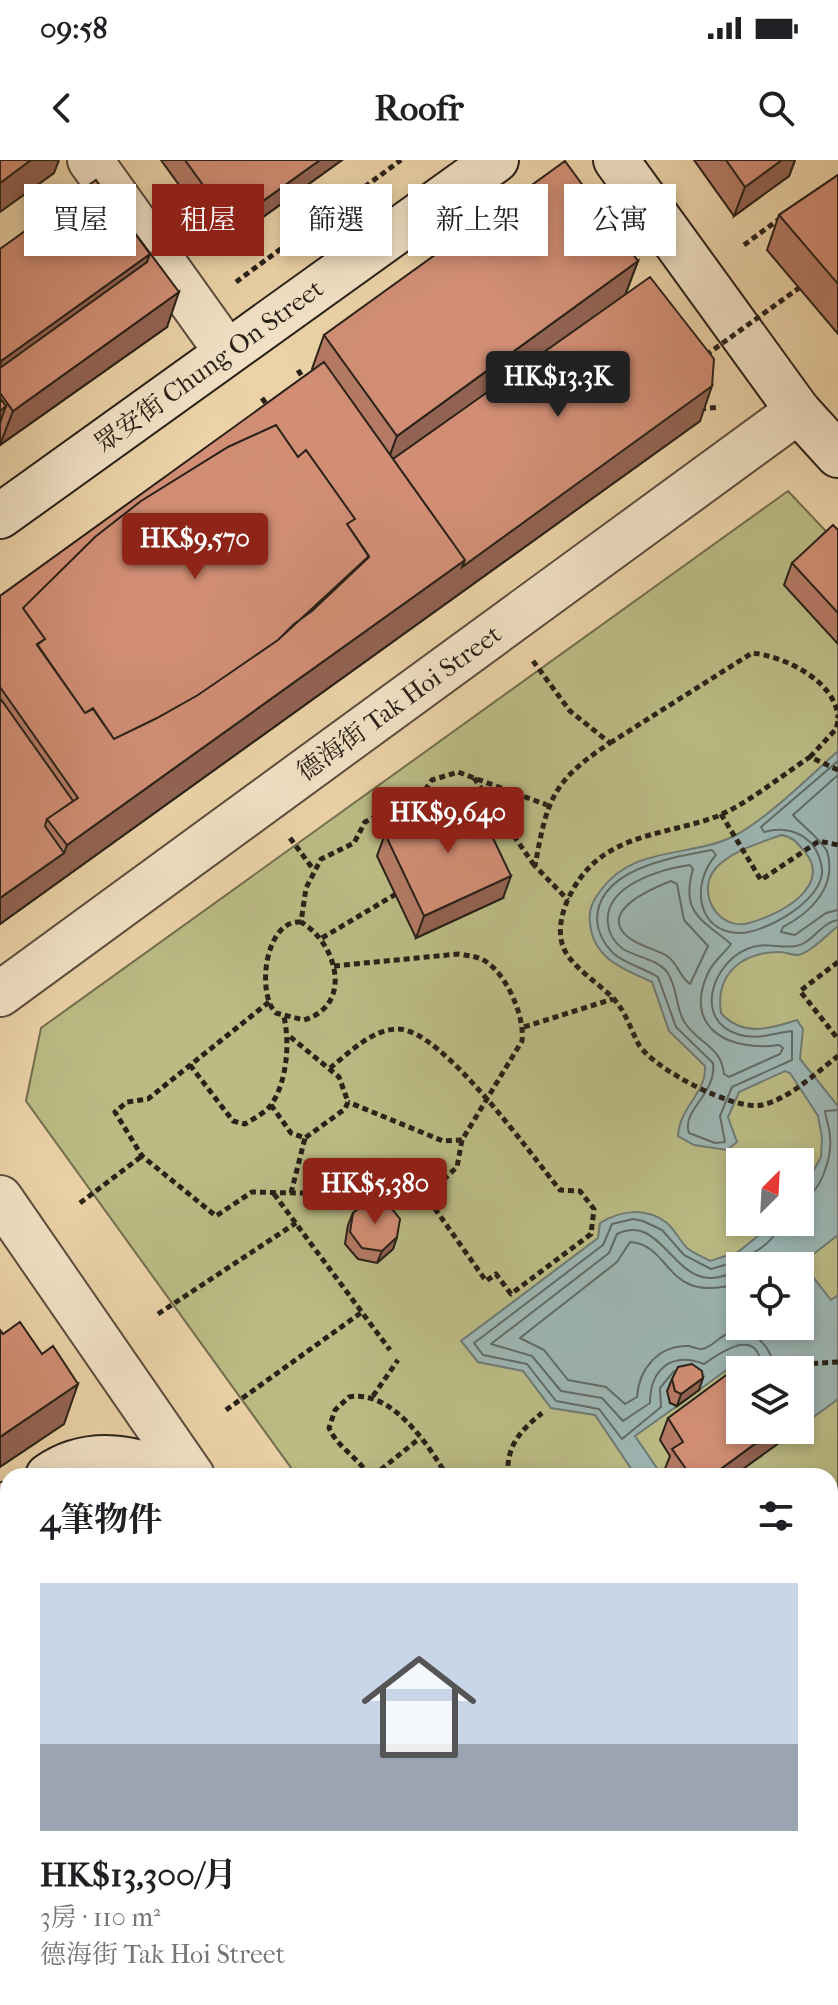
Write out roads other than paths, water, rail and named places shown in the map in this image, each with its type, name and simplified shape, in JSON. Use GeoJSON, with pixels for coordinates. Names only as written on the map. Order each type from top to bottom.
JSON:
{"type":"FeatureCollection","features":[{"type":"Feature","properties":{"kind":"street"},"geometry":{"type":"LineString","coordinates":[[90,160],[227,352]]}},
{"type":"Feature","properties":{"kind":"street","name":"眾安街 Chung On Street"},"geometry":{"type":"LineString","coordinates":[[0,516],[496,160]]}},
{"type":"Feature","properties":{"kind":"street"},"geometry":{"type":"LineString","coordinates":[[616,160],[798,411],[838,455]]}},
{"type":"Feature","properties":{"kind":"street","name":"德海街 Tak Hoi Street"},"geometry":{"type":"LineString","coordinates":[[0,994],[798,411]]}},
{"type":"Feature","properties":{"kind":"street"},"geometry":{"type":"LineString","coordinates":[[0,1198],[186,1468]]}},
{"type":"Feature","properties":{"kind":"street"},"geometry":{"type":"LineString","coordinates":[[64,1468],[79,1460],[113,1457],[160,1468]]}},
{"type":"Feature","properties":{"kind":"water"},"geometry":{"type":"Polygon","coordinates":[[[838,751],[838,926],[803,954],[766,953],[743,961],[727,977],[720,999],[721,1013],[729,1021],[747,1028],[767,1028],[797,1020],[803,1029],[800,1059],[838,1106],[838,1235],[814,1254],[738,1252],[758,1236],[814,1236],[814,1170],[821,1157],[822,1137],[818,1116],[790,1073],[785,1071],[739,1092],[728,1117],[737,1142],[730,1148],[694,1145],[678,1136],[683,1117],[702,1084],[705,1066],[669,1031],[652,982],[604,954],[592,935],[590,923],[593,902],[601,890],[614,876],[630,866],[646,859],[717,843],[747,828],[838,751]],[[781,835],[746,848],[722,862],[710,877],[708,888],[709,898],[719,916],[738,924],[749,923],[799,898],[812,877],[812,865],[797,843],[781,835]]]}},
{"type":"Feature","properties":{"kind":"water"},"geometry":{"type":"Polygon","coordinates":[[[634,1212],[651,1214],[670,1226],[687,1248],[710,1261],[726,1256],[726,1340],[814,1340],[814,1278],[831,1300],[838,1295],[838,1399],[814,1417],[814,1356],[726,1356],[726,1370],[699,1390],[670,1403],[677,1406],[635,1436],[657,1468],[631,1468],[595,1415],[551,1408],[523,1371],[478,1362],[461,1341],[598,1238],[600,1223],[616,1215],[634,1212]]]}}]}
